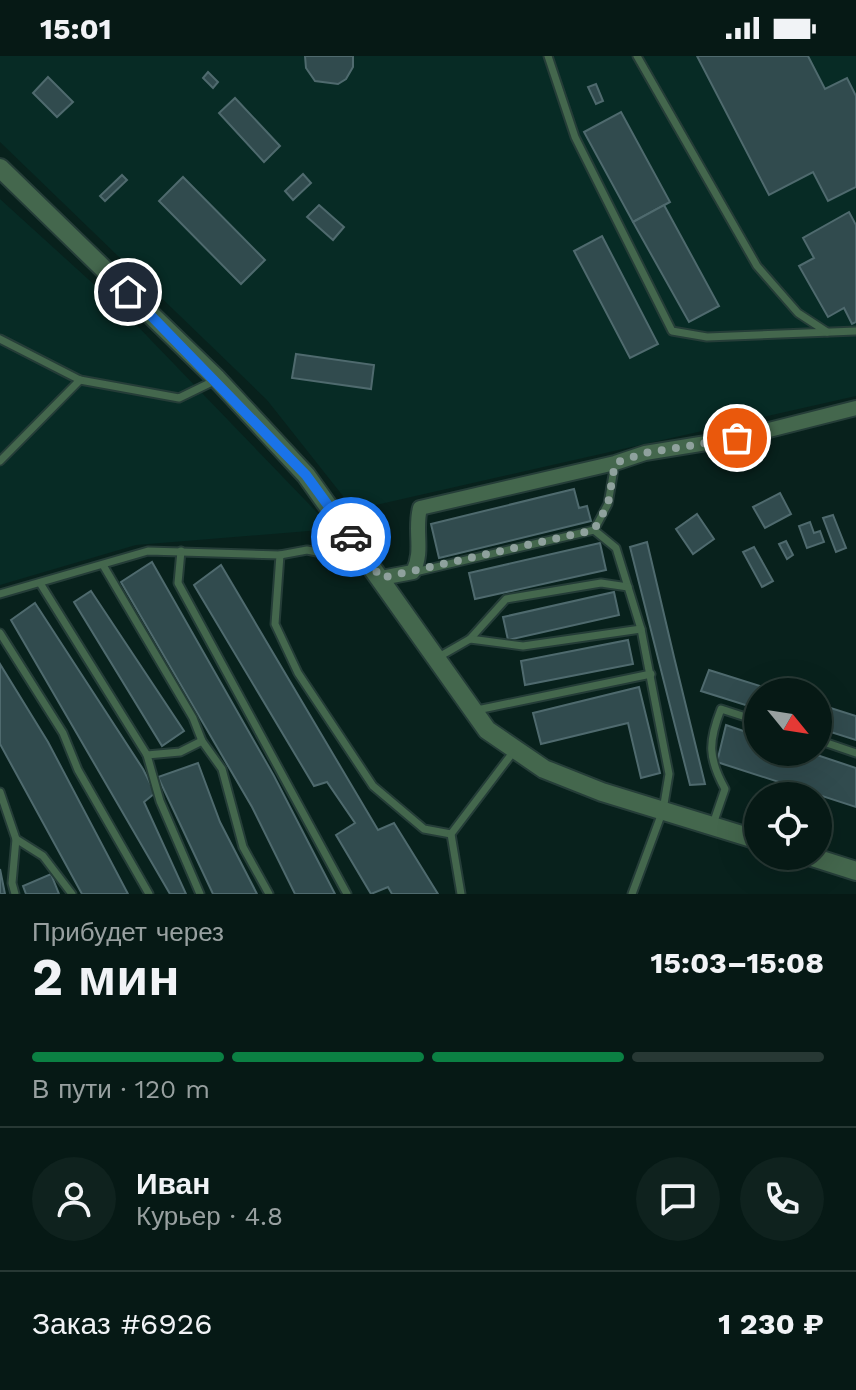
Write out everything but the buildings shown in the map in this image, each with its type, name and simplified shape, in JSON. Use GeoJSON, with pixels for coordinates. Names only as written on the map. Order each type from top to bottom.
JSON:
{"type":"FeatureCollection","features":[{"type":"Feature","properties":{"kind":"street"},"geometry":{"type":"LineString","coordinates":[[0,168],[217,379],[313,483],[487,730],[544,769],[744,836]]}},
{"type":"Feature","properties":{"kind":"street"},"geometry":{"type":"LineString","coordinates":[[381,578],[413,572],[420,559],[416,522],[420,508],[615,463],[645,453],[737,438],[856,408]]}},
{"type":"Feature","properties":{"kind":"street"},"geometry":{"type":"LineString","coordinates":[[832,863],[856,871]]}},
{"type":"Feature","properties":{"kind":"lane"},"geometry":{"type":"LineString","coordinates":[[548,56],[575,137],[672,331],[707,337],[856,331]]}},
{"type":"Feature","properties":{"kind":"lane"},"geometry":{"type":"LineString","coordinates":[[637,56],[757,266],[798,313],[829,333]]}},
{"type":"Feature","properties":{"kind":"lane"},"geometry":{"type":"LineString","coordinates":[[0,339],[80,380],[179,398],[217,379]]}},
{"type":"Feature","properties":{"kind":"lane"},"geometry":{"type":"LineString","coordinates":[[0,461],[80,380]]}},
{"type":"Feature","properties":{"kind":"lane"},"geometry":{"type":"LineString","coordinates":[[413,572],[594,530],[608,504],[615,463]]}},
{"type":"Feature","properties":{"kind":"lane"},"geometry":{"type":"LineString","coordinates":[[594,530],[616,548],[641,629],[669,774],[663,810],[632,894]]}},
{"type":"Feature","properties":{"kind":"lane"},"geometry":{"type":"LineString","coordinates":[[0,594],[148,551],[280,555],[307,550],[337,556],[356,545]]}},
{"type":"Feature","properties":{"kind":"lane"},"geometry":{"type":"LineString","coordinates":[[181,551],[178,583],[347,894]]}},
{"type":"Feature","properties":{"kind":"lane"},"geometry":{"type":"LineString","coordinates":[[280,555],[275,624],[298,673],[373,786],[424,829],[451,834]]}},
{"type":"Feature","properties":{"kind":"lane"},"geometry":{"type":"LineString","coordinates":[[103,565],[193,718],[202,741],[222,769],[243,847],[269,894]]}},
{"type":"Feature","properties":{"kind":"lane"},"geometry":{"type":"LineString","coordinates":[[40,583],[147,755],[160,801],[200,894]]}},
{"type":"Feature","properties":{"kind":"lane"},"geometry":{"type":"LineString","coordinates":[[435,659],[470,639],[506,599],[601,583],[628,587]]}},
{"type":"Feature","properties":{"kind":"lane"},"geometry":{"type":"LineString","coordinates":[[470,639],[523,646],[641,629]]}},
{"type":"Feature","properties":{"kind":"lane"},"geometry":{"type":"LineString","coordinates":[[0,633],[63,733],[78,770],[149,894]]}},
{"type":"Feature","properties":{"kind":"lane"},"geometry":{"type":"LineString","coordinates":[[473,710],[651,674]]}},
{"type":"Feature","properties":{"kind":"lane"},"geometry":{"type":"LineString","coordinates":[[713,826],[725,789],[711,763],[713,730],[721,709],[744,716]]}},
{"type":"Feature","properties":{"kind":"lane"},"geometry":{"type":"LineString","coordinates":[[147,755],[180,752],[202,741]]}},
{"type":"Feature","properties":{"kind":"lane"},"geometry":{"type":"LineString","coordinates":[[832,745],[856,753]]}},
{"type":"Feature","properties":{"kind":"lane"},"geometry":{"type":"LineString","coordinates":[[461,894],[451,834],[514,751]]}},
{"type":"Feature","properties":{"kind":"lane"},"geometry":{"type":"LineString","coordinates":[[0,792],[16,839],[12,883],[15,894]]}},
{"type":"Feature","properties":{"kind":"lane"},"geometry":{"type":"LineString","coordinates":[[16,839],[43,856],[72,894]]}},
{"type":"Feature","properties":{"kind":"shaded area"},"geometry":{"type":"Polygon","coordinates":[[[0,56],[856,56],[856,396],[354,510],[267,400],[0,142],[0,56]]]}},
{"type":"Feature","properties":{"kind":"shaded area"},"geometry":{"type":"Polygon","coordinates":[[[0,199],[121,309],[333,529],[136,545],[0,585],[0,199]]]}},
{"type":"Feature","properties":{"kind":"way so far"},"geometry":{"type":"LineString","coordinates":[[351,537],[381,578],[594,530],[608,504],[615,463],[645,453],[737,438]]}},
{"type":"Feature","properties":{"kind":"route"},"geometry":{"type":"LineString","coordinates":[[128,292],[217,379],[306,475],[351,537]]}}]}
